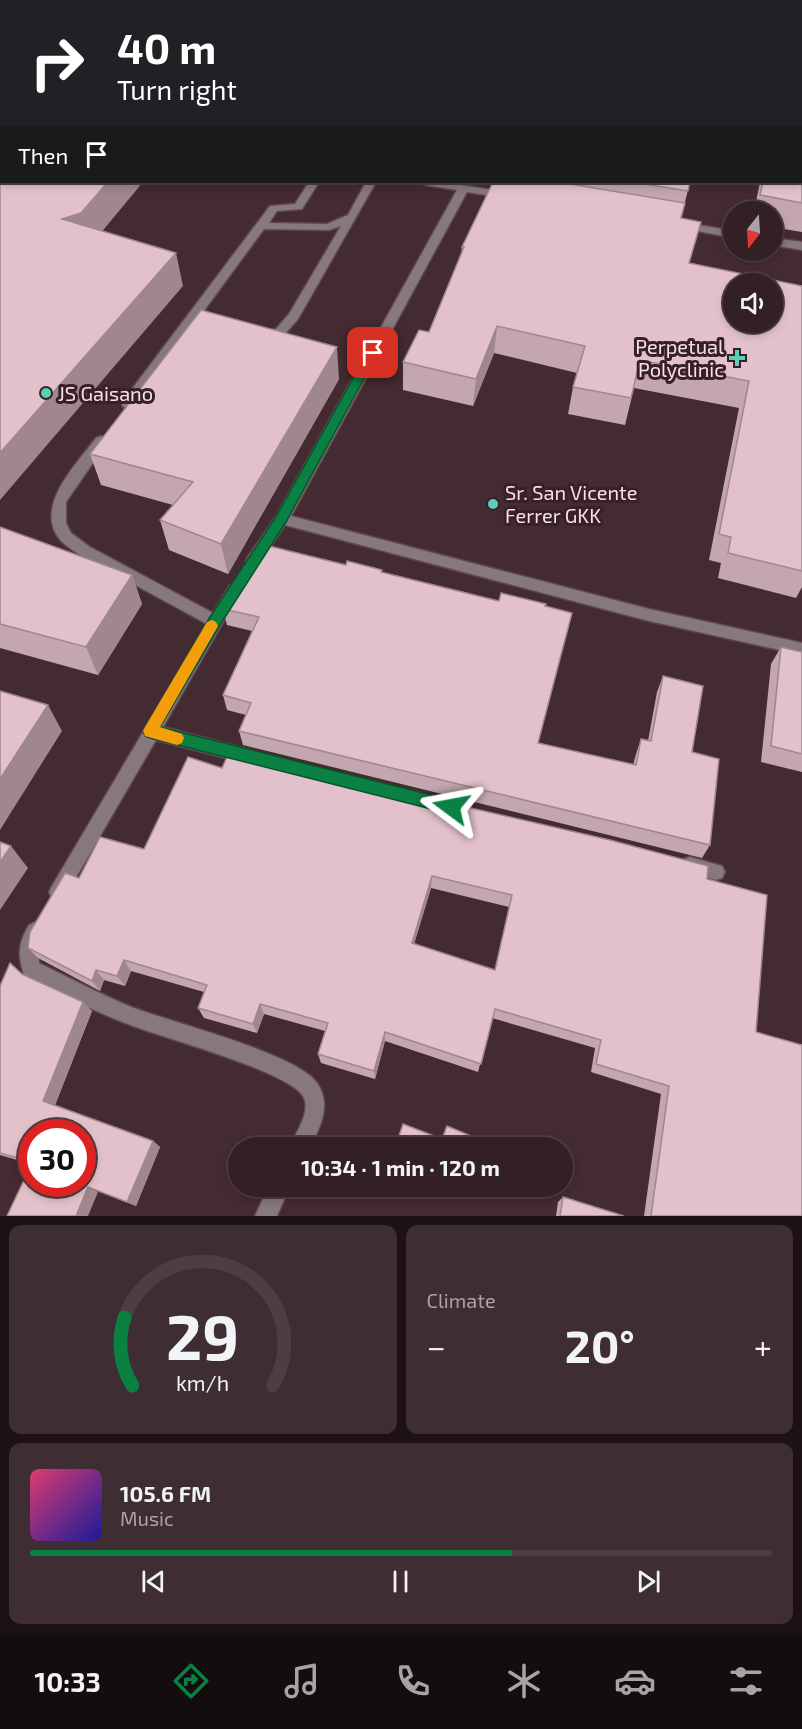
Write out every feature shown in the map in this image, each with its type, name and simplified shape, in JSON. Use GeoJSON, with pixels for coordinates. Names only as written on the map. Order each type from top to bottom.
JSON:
{"type":"FeatureCollection","features":[{"type":"Feature","properties":{"kind":"street"},"geometry":{"type":"LineString","coordinates":[[120,415],[196,323],[274,208],[298,207],[313,183]]}},
{"type":"Feature","properties":{"kind":"street"},"geometry":{"type":"LineString","coordinates":[[245,334],[261,336],[280,333],[294,316],[370,183]]}},
{"type":"Feature","properties":{"kind":"street"},"geometry":{"type":"LineString","coordinates":[[432,183],[522,198]]}},
{"type":"Feature","properties":{"kind":"street"},"geometry":{"type":"LineString","coordinates":[[52,903],[215,621],[282,519],[464,188]]}},
{"type":"Feature","properties":{"kind":"street"},"geometry":{"type":"LineString","coordinates":[[261,226],[329,226],[352,217]]}},
{"type":"Feature","properties":{"kind":"street"},"geometry":{"type":"LineString","coordinates":[[663,222],[723,232]]}},
{"type":"Feature","properties":{"kind":"street"},"geometry":{"type":"LineString","coordinates":[[783,243],[802,246]]}},
{"type":"Feature","properties":{"kind":"street"},"geometry":{"type":"LineString","coordinates":[[106,434],[59,502],[59,523],[66,537],[85,551],[215,621]]}},
{"type":"Feature","properties":{"kind":"street"},"geometry":{"type":"LineString","coordinates":[[282,519],[649,615],[802,649]]}},
{"type":"Feature","properties":{"kind":"street"},"geometry":{"type":"LineString","coordinates":[[150,731],[262,760]]}},
{"type":"Feature","properties":{"kind":"street"},"geometry":{"type":"LineString","coordinates":[[672,860],[716,872]]}},
{"type":"Feature","properties":{"kind":"street"},"geometry":{"type":"LineString","coordinates":[[41,921],[29,940],[27,960],[32,970],[134,1017],[279,1068],[308,1087],[315,1100],[311,1122],[304,1137]]}},
{"type":"Feature","properties":{"kind":"street"},"geometry":{"type":"LineString","coordinates":[[266,1216],[275,1197]]}},
{"type":"Feature","properties":{"kind":"building","name":"JS Gaisano"},"geometry":{"type":"Polygon","coordinates":[[[0,183],[107,183],[81,213],[62,219],[176,253],[0,453],[0,183]]]}},
{"type":"Feature","properties":{"kind":"building"},"geometry":{"type":"Polygon","coordinates":[[[493,183],[564,183],[685,203],[681,218],[701,222],[689,263],[738,273],[723,273],[723,333],[783,333],[783,282],[802,286],[802,571],[728,553],[731,537],[719,534],[749,381],[640,360],[631,398],[573,387],[585,346],[497,326],[476,379],[403,362],[419,330],[429,332],[464,247],[462,247],[493,183]]]}},
{"type":"Feature","properties":{"kind":"building"},"geometry":{"type":"Polygon","coordinates":[[[638,183],[690,183],[688,191],[638,183]]]}},
{"type":"Feature","properties":{"kind":"building"},"geometry":{"type":"Polygon","coordinates":[[[763,183],[802,183],[802,203],[760,195],[763,183]]]}},
{"type":"Feature","properties":{"kind":"building"},"geometry":{"type":"Polygon","coordinates":[[[201,310],[337,347],[221,544],[160,520],[193,482],[90,454],[201,310]]]}},
{"type":"Feature","properties":{"kind":"building"},"geometry":{"type":"Polygon","coordinates":[[[0,527],[132,575],[86,647],[0,624],[0,527]]]}},
{"type":"Feature","properties":{"kind":"building"},"geometry":{"type":"Polygon","coordinates":[[[261,544],[346,565],[347,561],[382,570],[381,572],[499,601],[501,593],[572,613],[538,743],[636,765],[641,739],[651,741],[663,676],[703,686],[692,752],[719,759],[710,845],[239,731],[251,703],[223,695],[259,617],[223,609],[233,587],[261,544]]]}},
{"type":"Feature","properties":{"kind":"building"},"geometry":{"type":"Polygon","coordinates":[[[781,647],[802,652],[802,754],[771,746],[781,647]]]}},
{"type":"Feature","properties":{"kind":"building"},"geometry":{"type":"Polygon","coordinates":[[[0,691],[48,705],[0,779],[0,691]]]}},
{"type":"Feature","properties":{"kind":"building"},"geometry":{"type":"Polygon","coordinates":[[[231,748],[384,788],[610,840],[708,866],[707,879],[767,895],[756,1032],[802,1045],[802,1216],[651,1216],[669,1086],[596,1064],[601,1040],[495,1009],[481,1064],[385,1032],[374,1071],[318,1054],[328,1023],[260,1004],[253,1024],[198,1008],[207,985],[124,960],[117,976],[96,970],[92,981],[28,948],[30,932],[65,873],[79,878],[100,837],[144,849],[188,757],[222,768],[231,748]],[[432,876],[412,943],[495,970],[512,895],[432,876]]]}},
{"type":"Feature","properties":{"kind":"building"},"geometry":{"type":"Polygon","coordinates":[[[0,842],[11,846],[0,862],[0,842]]]}},
{"type":"Feature","properties":{"kind":"building"},"geometry":{"type":"Polygon","coordinates":[[[10,963],[22,974],[83,1002],[43,1101],[92,1119],[18,1119],[18,1158],[0,1153],[0,986],[10,963]]]}},
{"type":"Feature","properties":{"kind":"building"},"geometry":{"type":"Polygon","coordinates":[[[96,1120],[153,1141],[127,1202],[96,1190],[96,1120]]]}},
{"type":"Feature","properties":{"kind":"building"},"geometry":{"type":"Polygon","coordinates":[[[403,1124],[437,1137],[399,1137],[403,1124]]]}},
{"type":"Feature","properties":{"kind":"building"},"geometry":{"type":"Polygon","coordinates":[[[447,1126],[473,1137],[443,1137],[447,1126]]]}},
{"type":"Feature","properties":{"kind":"building"},"geometry":{"type":"Polygon","coordinates":[[[18,1193],[18,1197],[84,1197],[76,1216],[7,1216],[18,1193]]]}},
{"type":"Feature","properties":{"kind":"building"},"geometry":{"type":"Polygon","coordinates":[[[563,1197],[624,1216],[560,1216],[563,1197]]]}},
{"type":"Feature","properties":{"kind":"slow traffic"},"geometry":{"type":"LineString","coordinates":[[177,738],[150,731],[212,626]]}},
{"type":"Feature","properties":{"kind":"place","name":"Perpetual Polyclinic"},"geometry":{"type":"Point","coordinates":[737,358]}},
{"type":"Feature","properties":{"kind":"place","name":"JS Gaisano"},"geometry":{"type":"Point","coordinates":[46,393]}},
{"type":"Feature","properties":{"kind":"place","name":"Sr. San Vicente Ferrer GKK"},"geometry":{"type":"Point","coordinates":[493,504]}},
{"type":"Feature","properties":{"kind":"route"},"geometry":{"type":"LineString","coordinates":[[373,353],[282,519],[236,586],[150,731],[451,807]]}}]}
